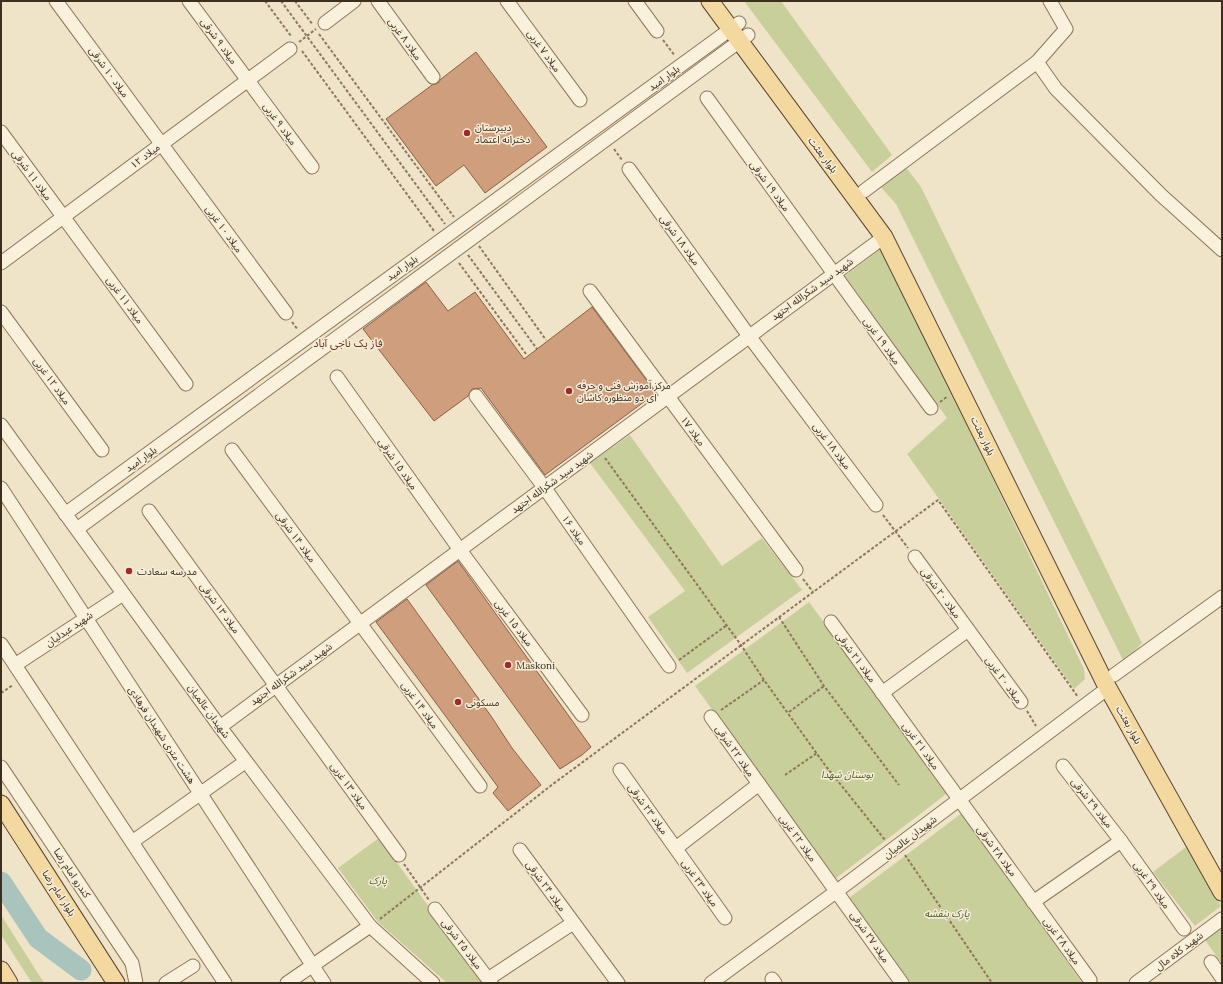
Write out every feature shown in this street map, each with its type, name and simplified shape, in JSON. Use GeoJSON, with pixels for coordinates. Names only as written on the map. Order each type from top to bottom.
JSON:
{"type":"FeatureCollection","features":[{"type":"Feature","properties":{"kind":"main road","name":"بلوار بعثت"},"geometry":{"type":"LineString","coordinates":[[710,1],[739,32],[864,191],[892,230],[1111,682],[1222,870]]}},
{"type":"Feature","properties":{"kind":"main road","name":"بلوار بعثت"},"geometry":{"type":"LineString","coordinates":[[724,1],[739,32],[884,237],[1111,682],[1222,892]]}},
{"type":"Feature","properties":{"kind":"main road","name":"بلوار امام رضا"},"geometry":{"type":"LineString","coordinates":[[1,804],[116,983]]}},
{"type":"Feature","properties":{"kind":"main road"},"geometry":{"type":"LineString","coordinates":[[1,970],[9,983]]}},
{"type":"Feature","properties":{"kind":"street","name":"میلاد ۱۰ شرقی"},"geometry":{"type":"LineString","coordinates":[[56,1],[162,144]]}},
{"type":"Feature","properties":{"kind":"street","name":"میلاد ۹ شرقی"},"geometry":{"type":"LineString","coordinates":[[190,1],[248,80]]}},
{"type":"Feature","properties":{"kind":"street"},"geometry":{"type":"LineString","coordinates":[[321,26],[354,1]]}},
{"type":"Feature","properties":{"kind":"street","name":"میلاد ۸ غربی"},"geometry":{"type":"LineString","coordinates":[[378,1],[433,77]]}},
{"type":"Feature","properties":{"kind":"street","name":"میلاد ۷ غربی"},"geometry":{"type":"LineString","coordinates":[[508,1],[580,100]]}},
{"type":"Feature","properties":{"kind":"street"},"geometry":{"type":"LineString","coordinates":[[635,1],[657,31]]}},
{"type":"Feature","properties":{"kind":"street"},"geometry":{"type":"LineString","coordinates":[[864,191],[1037,62],[1066,29],[1050,1]]}},
{"type":"Feature","properties":{"kind":"street","name":"بلوار امید"},"geometry":{"type":"LineString","coordinates":[[65,514],[479,212],[739,32]]}},
{"type":"Feature","properties":{"kind":"street","name":"بلوار امید"},"geometry":{"type":"LineString","coordinates":[[77,529],[490,225],[739,32]]}},
{"type":"Feature","properties":{"kind":"street","name":"میلاد ۱۲"},"geometry":{"type":"LineString","coordinates":[[1,263],[293,46]]}},
{"type":"Feature","properties":{"kind":"street"},"geometry":{"type":"LineString","coordinates":[[1037,62],[1056,89],[1161,195],[1222,250]]}},
{"type":"Feature","properties":{"kind":"street","name":"میلاد ۹ غربی"},"geometry":{"type":"LineString","coordinates":[[248,80],[312,167]]}},
{"type":"Feature","properties":{"kind":"street","name":"میلاد ۱۹ شرقی"},"geometry":{"type":"LineString","coordinates":[[708,98],[833,274]]}},
{"type":"Feature","properties":{"kind":"street","name":"میلاد ۱۱ شرقی"},"geometry":{"type":"LineString","coordinates":[[1,132],[63,217]]}},
{"type":"Feature","properties":{"kind":"street","name":"میلاد ۱۰ غربی"},"geometry":{"type":"LineString","coordinates":[[162,144],[286,313]]}},
{"type":"Feature","properties":{"kind":"street","name":"میلاد ۱۸ شرقی"},"geometry":{"type":"LineString","coordinates":[[629,169],[749,336]]}},
{"type":"Feature","properties":{"kind":"street"},"geometry":{"type":"LineString","coordinates":[[479,212],[490,225]]}},
{"type":"Feature","properties":{"kind":"street","name":"میلاد ۱۱ غربی"},"geometry":{"type":"LineString","coordinates":[[63,217],[186,384]]}},
{"type":"Feature","properties":{"kind":"street","name":"شهید سید شکرالله اجتهد"},"geometry":{"type":"LineString","coordinates":[[220,727],[884,237]]}},
{"type":"Feature","properties":{"kind":"street"},"geometry":{"type":"LineString","coordinates":[[426,251],[436,264]]}},
{"type":"Feature","properties":{"kind":"street","name":"میلاد ۱۹ غربی"},"geometry":{"type":"LineString","coordinates":[[833,274],[931,408]]}},
{"type":"Feature","properties":{"kind":"street","name":"میلاد ۱۷"},"geometry":{"type":"LineString","coordinates":[[590,291],[796,570]]}},
{"type":"Feature","properties":{"kind":"street","name":"میلاد ۱۲ غربی"},"geometry":{"type":"LineString","coordinates":[[1,312],[102,450]]}},
{"type":"Feature","properties":{"kind":"street","name":"میلاد ۱۸ غربی"},"geometry":{"type":"LineString","coordinates":[[749,336],[876,506]]}},
{"type":"Feature","properties":{"kind":"street","name":"میلاد ۱۵ شرقی"},"geometry":{"type":"LineString","coordinates":[[337,377],[460,550]]}},
{"type":"Feature","properties":{"kind":"street","name":"میلاد ۱۶"},"geometry":{"type":"LineString","coordinates":[[476,396],[544,487],[670,666]]}},
{"type":"Feature","properties":{"kind":"street","name":"شهیدان عالمیان"},"geometry":{"type":"LineString","coordinates":[[1,425],[245,762],[373,924],[433,983]]}},
{"type":"Feature","properties":{"kind":"street","name":"میلاد ۱۴ شرقی"},"geometry":{"type":"LineString","coordinates":[[232,450],[360,624]]}},
{"type":"Feature","properties":{"kind":"street","name":"هشت متری شهیدان فرهادی"},"geometry":{"type":"LineString","coordinates":[[1,488],[324,983]]}},
{"type":"Feature","properties":{"kind":"street","name":"میلاد ۱۳ شرقی"},"geometry":{"type":"LineString","coordinates":[[149,511],[276,685]]}},
{"type":"Feature","properties":{"kind":"street","name":"میلاد ۱۵ غربی"},"geometry":{"type":"LineString","coordinates":[[460,550],[582,715]]}},
{"type":"Feature","properties":{"kind":"street","name":"میلاد ۲۰ شرقی"},"geometry":{"type":"LineString","coordinates":[[914,557],[968,630]]}},
{"type":"Feature","properties":{"kind":"street","name":"شهید عبدلیان"},"geometry":{"type":"LineString","coordinates":[[15,665],[123,594]]}},
{"type":"Feature","properties":{"kind":"street","name":"شهیدان عالمیان"},"geometry":{"type":"LineString","coordinates":[[711,983],[837,892],[1222,597]]}},
{"type":"Feature","properties":{"kind":"street","name":"میلاد ۲۱ شرقی"},"geometry":{"type":"LineString","coordinates":[[831,622],[882,693]]}},
{"type":"Feature","properties":{"kind":"street","name":"میلاد ۱۴ غربی"},"geometry":{"type":"LineString","coordinates":[[360,624],[480,786]]}},
{"type":"Feature","properties":{"kind":"street"},"geometry":{"type":"LineString","coordinates":[[882,693],[968,630]]}},
{"type":"Feature","properties":{"kind":"street","name":"میلاد ۲۰ غربی"},"geometry":{"type":"LineString","coordinates":[[968,630],[1021,702]]}},
{"type":"Feature","properties":{"kind":"street"},"geometry":{"type":"LineString","coordinates":[[1,644],[225,983]]}},
{"type":"Feature","properties":{"kind":"street","name":"میلاد ۱۳ غربی"},"geometry":{"type":"LineString","coordinates":[[276,685],[399,855]]}},
{"type":"Feature","properties":{"kind":"street","name":"میلاد ۲۱ غربی"},"geometry":{"type":"LineString","coordinates":[[882,693],[960,799]]}},
{"type":"Feature","properties":{"kind":"street","name":"میلاد ۲۲ شرقی"},"geometry":{"type":"LineString","coordinates":[[711,717],[759,784]]}},
{"type":"Feature","properties":{"kind":"street"},"geometry":{"type":"LineString","coordinates":[[132,842],[245,762]]}},
{"type":"Feature","properties":{"kind":"street","name":"میلاد ۲۹ شرقی"},"geometry":{"type":"LineString","coordinates":[[1063,766],[1121,841]]}},
{"type":"Feature","properties":{"kind":"street","name":"کندرو امام رضا"},"geometry":{"type":"LineString","coordinates":[[1,767],[132,963],[136,983]]}},
{"type":"Feature","properties":{"kind":"street","name":"میلاد ۲۳ شرقی"},"geometry":{"type":"LineString","coordinates":[[620,770],[676,848]]}},
{"type":"Feature","properties":{"kind":"street"},"geometry":{"type":"LineString","coordinates":[[676,848],[759,784]]}},
{"type":"Feature","properties":{"kind":"street","name":"میلاد ۲۲ غربی"},"geometry":{"type":"LineString","coordinates":[[759,784],[837,892]]}},
{"type":"Feature","properties":{"kind":"street","name":"میلاد ۲۸ شرقی"},"geometry":{"type":"LineString","coordinates":[[960,799],[1033,902]]}},
{"type":"Feature","properties":{"kind":"street"},"geometry":{"type":"LineString","coordinates":[[1033,902],[1121,841]]}},
{"type":"Feature","properties":{"kind":"street","name":"میلاد ۲۹ غربی"},"geometry":{"type":"LineString","coordinates":[[1121,841],[1184,929]]}},
{"type":"Feature","properties":{"kind":"street","name":"میلاد ۲۳ غربی"},"geometry":{"type":"LineString","coordinates":[[676,848],[725,918]]}},
{"type":"Feature","properties":{"kind":"street","name":"میلاد ۲۴ شرقی"},"geometry":{"type":"LineString","coordinates":[[520,850],[618,983]]}},
{"type":"Feature","properties":{"kind":"street","name":"میلاد ۲۷ شرقی"},"geometry":{"type":"LineString","coordinates":[[837,892],[902,983]]}},
{"type":"Feature","properties":{"kind":"street","name":"میلاد ۲۸ غربی"},"geometry":{"type":"LineString","coordinates":[[1033,902],[1090,980]]}},
{"type":"Feature","properties":{"kind":"street","name":"میلاد ۲۵ شرقی"},"geometry":{"type":"LineString","coordinates":[[435,909],[490,981]]}},
{"type":"Feature","properties":{"kind":"street","name":"شهید کلاه مال"},"geometry":{"type":"LineString","coordinates":[[1136,983],[1222,918]]}},
{"type":"Feature","properties":{"kind":"street"},"geometry":{"type":"LineString","coordinates":[[490,981],[573,923]]}},
{"type":"Feature","properties":{"kind":"street"},"geometry":{"type":"LineString","coordinates":[[287,983],[373,924]]}},
{"type":"Feature","properties":{"kind":"street"},"geometry":{"type":"LineString","coordinates":[[1211,962],[1222,978]]}},
{"type":"Feature","properties":{"kind":"street"},"geometry":{"type":"LineString","coordinates":[[166,983],[193,966]]}},
{"type":"Feature","properties":{"kind":"path"},"geometry":{"type":"LineString","coordinates":[[265,1],[293,46],[436,234]]}},
{"type":"Feature","properties":{"kind":"path"},"geometry":{"type":"LineString","coordinates":[[281,1],[447,226]]}},
{"type":"Feature","properties":{"kind":"path"},"geometry":{"type":"LineString","coordinates":[[295,1],[321,26],[456,220]]}},
{"type":"Feature","properties":{"kind":"path"},"geometry":{"type":"LineString","coordinates":[[293,46],[321,26]]}},
{"type":"Feature","properties":{"kind":"path"},"geometry":{"type":"LineString","coordinates":[[657,31],[675,57]]}},
{"type":"Feature","properties":{"kind":"path"},"geometry":{"type":"LineString","coordinates":[[611,144],[629,169]]}},
{"type":"Feature","properties":{"kind":"path"},"geometry":{"type":"LineString","coordinates":[[476,242],[546,340]]}},
{"type":"Feature","properties":{"kind":"path"},"geometry":{"type":"LineString","coordinates":[[465,251],[537,349]]}},
{"type":"Feature","properties":{"kind":"path"},"geometry":{"type":"LineString","coordinates":[[456,258],[526,354]]}},
{"type":"Feature","properties":{"kind":"path"},"geometry":{"type":"LineString","coordinates":[[286,313],[305,339]]}},
{"type":"Feature","properties":{"kind":"path"},"geometry":{"type":"LineString","coordinates":[[931,408],[953,393]]}},
{"type":"Feature","properties":{"kind":"path"},"geometry":{"type":"LineString","coordinates":[[598,448],[742,645],[764,680],[817,753],[887,842]]}},
{"type":"Feature","properties":{"kind":"path"},"geometry":{"type":"LineString","coordinates":[[373,924],[553,784],[938,500],[1080,699]]}},
{"type":"Feature","properties":{"kind":"path"},"geometry":{"type":"LineString","coordinates":[[876,506],[914,557]]}},
{"type":"Feature","properties":{"kind":"path"},"geometry":{"type":"LineString","coordinates":[[796,570],[813,592]]}},
{"type":"Feature","properties":{"kind":"path"},"geometry":{"type":"LineString","coordinates":[[779,617],[824,686],[899,784]]}},
{"type":"Feature","properties":{"kind":"path"},"geometry":{"type":"LineString","coordinates":[[670,666],[727,625]]}},
{"type":"Feature","properties":{"kind":"path"},"geometry":{"type":"LineString","coordinates":[[1,694],[23,679]]}},
{"type":"Feature","properties":{"kind":"path"},"geometry":{"type":"LineString","coordinates":[[711,717],[764,680]]}},
{"type":"Feature","properties":{"kind":"path"},"geometry":{"type":"LineString","coordinates":[[788,712],[824,686]]}},
{"type":"Feature","properties":{"kind":"path","name":"میلاد ۲۰ غربی"},"geometry":{"type":"LineString","coordinates":[[1021,702],[1038,730]]}},
{"type":"Feature","properties":{"kind":"path"},"geometry":{"type":"LineString","coordinates":[[785,775],[817,753]]}},
{"type":"Feature","properties":{"kind":"path"},"geometry":{"type":"LineString","coordinates":[[903,853],[992,983]]}},
{"type":"Feature","properties":{"kind":"path"},"geometry":{"type":"LineString","coordinates":[[399,855],[420,888]]}},
{"type":"Feature","properties":{"kind":"green space"},"geometry":{"type":"Polygon","coordinates":[[[744,1],[781,1],[892,155],[872,172],[744,1]]]}},
{"type":"Feature","properties":{"kind":"green space"},"geometry":{"type":"Polygon","coordinates":[[[905,166],[921,187],[1142,643],[1124,662],[896,204],[879,185],[905,166]]]}},
{"type":"Feature","properties":{"kind":"green space"},"geometry":{"type":"Polygon","coordinates":[[[882,248],[1084,669],[1085,679],[1074,689],[907,454],[947,418],[845,276],[882,248]]]}},
{"type":"Feature","properties":{"kind":"green space"},"geometry":{"type":"Polygon","coordinates":[[[630,435],[722,566],[762,538],[802,590],[687,673],[648,617],[685,591],[590,463],[630,435]]]}},
{"type":"Feature","properties":{"kind":"green space","name":"بوستان شهدا"},"geometry":{"type":"Polygon","coordinates":[[[809,602],[949,792],[835,879],[695,686],[809,602]]]}},
{"type":"Feature","properties":{"kind":"green space","name":"پارک بنفشه"},"geometry":{"type":"Polygon","coordinates":[[[962,813],[1082,983],[911,983],[849,898],[962,813]]]}},
{"type":"Feature","properties":{"kind":"green space","name":"پارک"},"geometry":{"type":"Polygon","coordinates":[[[379,838],[484,983],[447,983],[378,922],[338,868],[379,838]]]}},
{"type":"Feature","properties":{"kind":"green space"},"geometry":{"type":"Polygon","coordinates":[[[1186,847],[1221,906],[1195,926],[1153,872],[1186,847]]]}},
{"type":"Feature","properties":{"kind":"green space"},"geometry":{"type":"Polygon","coordinates":[[[1,915],[44,983],[32,983],[1,935],[1,915]]]}},
{"type":"Feature","properties":{"kind":"green space"},"geometry":{"type":"Polygon","coordinates":[[[1222,927],[1222,964],[1205,940],[1222,927]]]}},
{"type":"Feature","properties":{"kind":"building","name":"دبیرستان دخترانه اعتماد"},"geometry":{"type":"Polygon","coordinates":[[[476,52],[547,147],[485,193],[464,165],[436,186],[386,119],[432,85],[438,83],[441,79],[476,52]]]}},
{"type":"Feature","properties":{"kind":"building"},"geometry":{"type":"Polygon","coordinates":[[[426,282],[448,311],[475,292],[524,359],[592,307],[656,393],[545,475],[481,388],[472,389],[468,396],[434,421],[363,329],[426,282]]]}},
{"type":"Feature","properties":{"kind":"building","name":"Maskoni"},"geometry":{"type":"Polygon","coordinates":[[[458,561],[591,747],[582,755],[560,769],[426,585],[458,561]]]}},
{"type":"Feature","properties":{"kind":"building","name":"مسکونی"},"geometry":{"type":"Polygon","coordinates":[[[407,599],[491,716],[512,748],[541,785],[508,811],[493,793],[498,787],[376,622],[407,599]]]}},
{"type":"Feature","properties":{"kind":"waterway"},"geometry":{"type":"LineString","coordinates":[[1,882],[38,938],[81,970]]}},
{"type":"Feature","properties":{"kind":"place","name":"دبیرستان دخترانه اعتماد"},"geometry":{"type":"Point","coordinates":[467,133]}},
{"type":"Feature","properties":{"kind":"place","name":"مرکز آموزش فنی و حرفه ای دو منظوره کاشان"},"geometry":{"type":"Point","coordinates":[569,391]}},
{"type":"Feature","properties":{"kind":"place","name":"مدرسه سعادت"},"geometry":{"type":"Point","coordinates":[129,571]}},
{"type":"Feature","properties":{"kind":"place","name":"Maskoni"},"geometry":{"type":"Point","coordinates":[508,665]}},
{"type":"Feature","properties":{"kind":"place","name":"مسکونی"},"geometry":{"type":"Point","coordinates":[458,702]}},
{"type":"Feature","properties":{"kind":"district","name":"فاز یک ناجی آباد"},"geometry":{"type":"Point","coordinates":[348,343]}}]}
